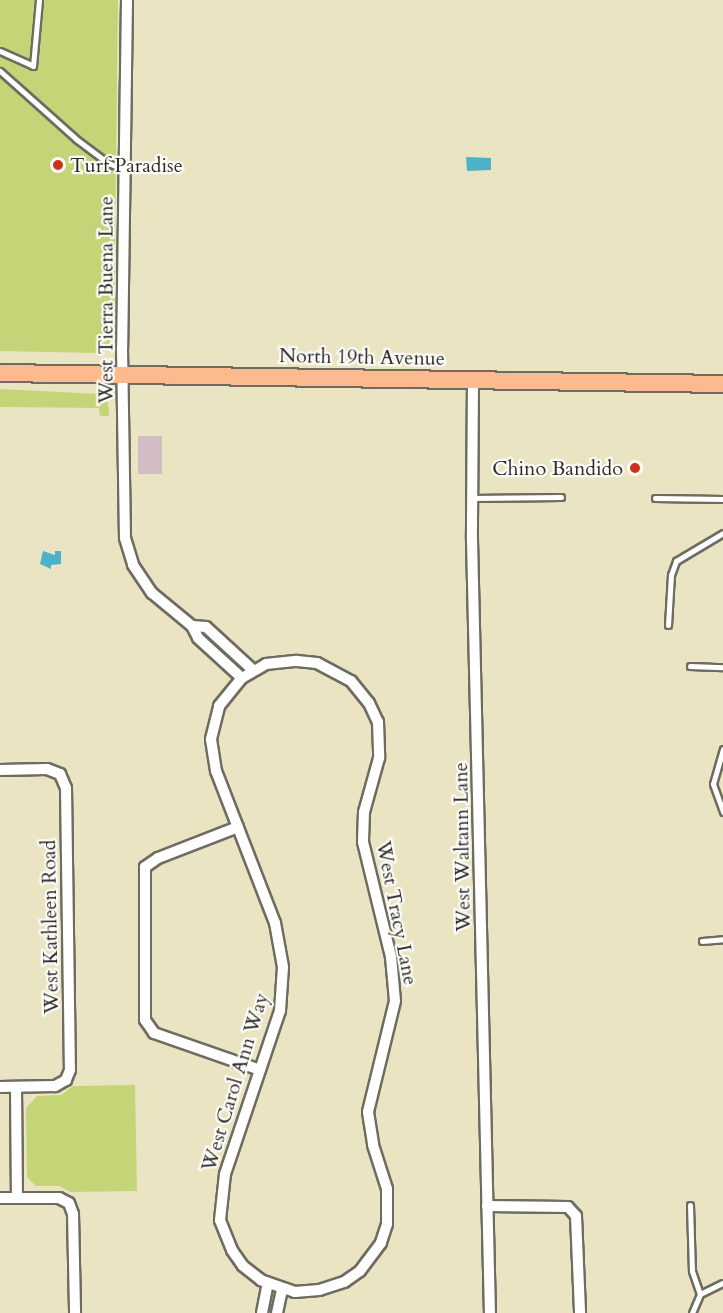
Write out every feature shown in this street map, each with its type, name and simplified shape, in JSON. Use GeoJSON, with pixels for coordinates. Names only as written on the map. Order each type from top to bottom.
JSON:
{"type":"FeatureCollection","features":[{"type":"Feature","properties":{"kind":"main road","name":"North 19th Avenue"},"geometry":{"type":"LineString","coordinates":[[0,373],[723,384]]}},
{"type":"Feature","properties":{"kind":"street","name":"West Tierra Buena Lane"},"geometry":{"type":"LineString","coordinates":[[127,0],[123,375],[126,538],[133,565],[152,593],[192,626]]}},
{"type":"Feature","properties":{"kind":"street","name":"West Waltann Lane"},"geometry":{"type":"LineString","coordinates":[[473,380],[472,498],[490,1313]]}},
{"type":"Feature","properties":{"kind":"street"},"geometry":{"type":"LineString","coordinates":[[192,626],[206,627],[253,670]]}},
{"type":"Feature","properties":{"kind":"street"},"geometry":{"type":"LineString","coordinates":[[192,626],[198,638],[242,678]]}},
{"type":"Feature","properties":{"kind":"street","name":"West Tracy Lane"},"geometry":{"type":"LineString","coordinates":[[253,670],[278,662],[317,663],[351,681],[369,703],[378,722],[380,748],[364,812],[363,842],[395,979],[391,1023],[373,1078],[368,1112],[373,1145],[387,1189],[387,1224],[381,1243],[360,1271],[344,1282],[308,1292],[275,1286]]}},
{"type":"Feature","properties":{"kind":"street","name":"West Carol Ann Way"},"geometry":{"type":"LineString","coordinates":[[253,670],[242,678],[219,706],[211,739],[216,771],[275,923],[283,967],[280,1011],[225,1174],[219,1204],[220,1220],[232,1250],[243,1266],[275,1286]]}},
{"type":"Feature","properties":{"kind":"street","name":"West Kathleen Road"},"geometry":{"type":"LineString","coordinates":[[0,770],[47,769],[60,774],[66,788],[70,1070],[66,1080],[55,1086],[16,1087]]}},
{"type":"Feature","properties":{"kind":"street"},"geometry":{"type":"LineString","coordinates":[[238,827],[158,858],[145,867],[147,1028],[260,1070]]}},
{"type":"Feature","properties":{"kind":"street"},"geometry":{"type":"LineString","coordinates":[[0,1087],[16,1087],[17,1197]]}},
{"type":"Feature","properties":{"kind":"street"},"geometry":{"type":"LineString","coordinates":[[0,1198],[59,1197],[69,1203],[73,1214],[75,1313]]}},
{"type":"Feature","properties":{"kind":"street"},"geometry":{"type":"LineString","coordinates":[[487,1206],[568,1207],[576,1216],[580,1313]]}},
{"type":"Feature","properties":{"kind":"street"},"geometry":{"type":"LineString","coordinates":[[261,1313],[275,1286]]}},
{"type":"Feature","properties":{"kind":"street"},"geometry":{"type":"LineString","coordinates":[[275,1286],[277,1313]]}},
{"type":"Feature","properties":{"kind":"lane"},"geometry":{"type":"LineString","coordinates":[[0,51],[33,66],[39,0]]}},
{"type":"Feature","properties":{"kind":"lane"},"geometry":{"type":"LineString","coordinates":[[0,70],[76,139],[106,162],[125,170]]}},
{"type":"Feature","properties":{"kind":"lane"},"geometry":{"type":"LineString","coordinates":[[472,498],[561,497]]}},
{"type":"Feature","properties":{"kind":"lane"},"geometry":{"type":"LineString","coordinates":[[655,498],[723,499]]}},
{"type":"Feature","properties":{"kind":"lane"},"geometry":{"type":"LineString","coordinates":[[668,626],[671,575],[676,561],[723,532]]}},
{"type":"Feature","properties":{"kind":"lane"},"geometry":{"type":"LineString","coordinates":[[690,666],[723,667]]}},
{"type":"Feature","properties":{"kind":"lane"},"geometry":{"type":"LineString","coordinates":[[723,749],[713,784],[723,812]]}},
{"type":"Feature","properties":{"kind":"lane"},"geometry":{"type":"LineString","coordinates":[[702,941],[723,939]]}},
{"type":"Feature","properties":{"kind":"lane"},"geometry":{"type":"LineString","coordinates":[[690,1205],[692,1271],[700,1294]]}},
{"type":"Feature","properties":{"kind":"lane"},"geometry":{"type":"LineString","coordinates":[[692,1313],[700,1294],[723,1283]]}},
{"type":"Feature","properties":{"kind":"shaded area"},"geometry":{"type":"Polygon","coordinates":[[[138,436],[162,436],[162,474],[138,474],[138,436]]]}},
{"type":"Feature","properties":{"kind":"green space","name":"Turf Paradise"},"geometry":{"type":"Polygon","coordinates":[[[0,0],[118,0],[114,329],[109,345],[96,353],[0,351],[0,0]]]}},
{"type":"Feature","properties":{"kind":"green space"},"geometry":{"type":"Polygon","coordinates":[[[0,389],[99,394],[108,402],[109,416],[100,416],[99,408],[0,407],[0,389]]]}},
{"type":"Feature","properties":{"kind":"green space"},"geometry":{"type":"Polygon","coordinates":[[[135,1085],[137,1191],[71,1192],[59,1186],[36,1186],[27,1177],[26,1108],[37,1096],[61,1095],[73,1086],[135,1085]]]}},
{"type":"Feature","properties":{"kind":"water"},"geometry":{"type":"Polygon","coordinates":[[[466,157],[491,158],[491,170],[467,171],[466,157]]]}},
{"type":"Feature","properties":{"kind":"water"},"geometry":{"type":"Polygon","coordinates":[[[43,551],[55,555],[55,551],[61,551],[61,564],[51,565],[51,569],[40,564],[43,551]]]}},
{"type":"Feature","properties":{"kind":"place","name":"Turf Paradise"},"geometry":{"type":"Point","coordinates":[58,165]}},
{"type":"Feature","properties":{"kind":"place","name":"Chino Bandido"},"geometry":{"type":"Point","coordinates":[635,468]}}]}
